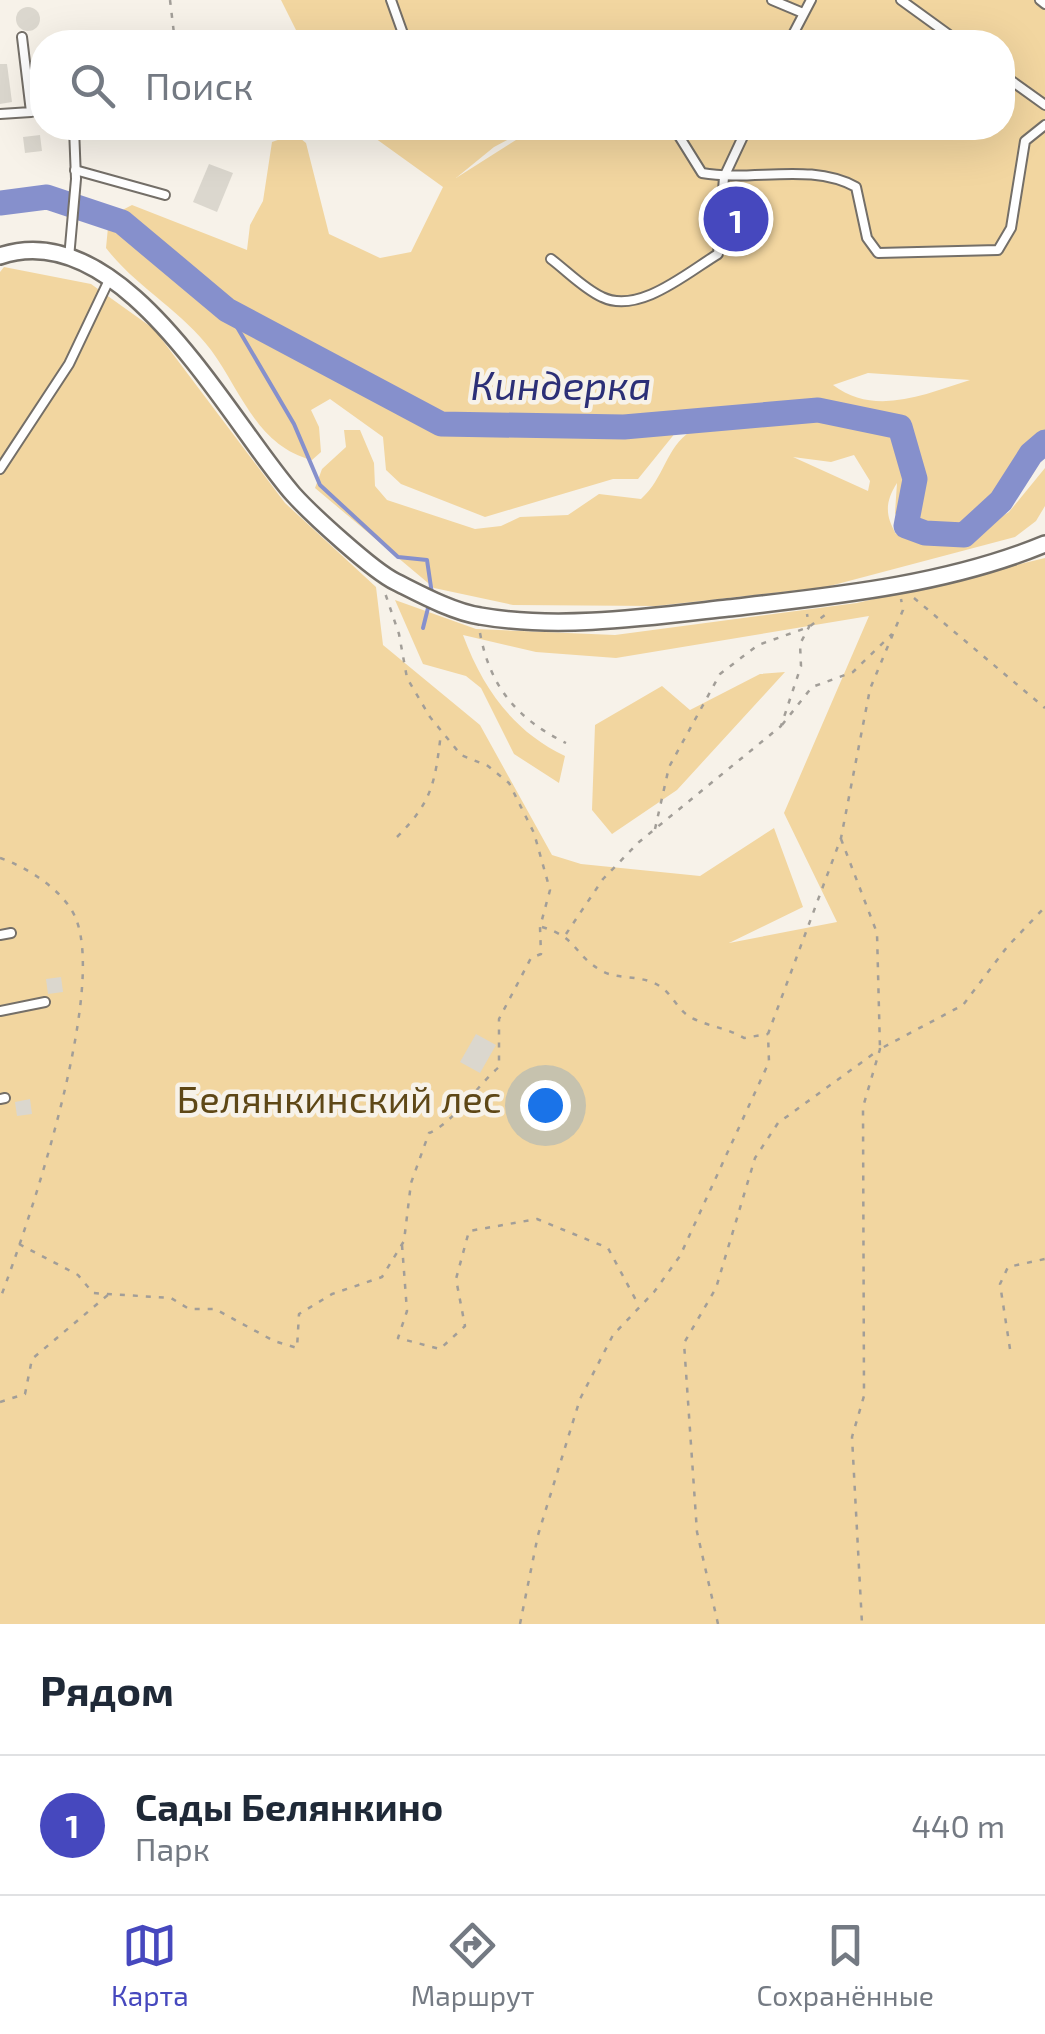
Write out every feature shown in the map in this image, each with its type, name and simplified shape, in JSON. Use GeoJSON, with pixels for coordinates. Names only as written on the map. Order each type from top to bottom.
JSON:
{"type":"FeatureCollection","features":[{"type":"Feature","properties":{"kind":"street"},"geometry":{"type":"LineString","coordinates":[[0,256],[13,251],[69,259],[109,280],[163,322],[294,496],[392,581],[478,616],[612,622],[805,599],[898,583],[1014,556],[1045,544]]}},
{"type":"Feature","properties":{"kind":"lane"},"geometry":{"type":"LineString","coordinates":[[391,0],[402,30]]}},
{"type":"Feature","properties":{"kind":"lane"},"geometry":{"type":"LineString","coordinates":[[772,0],[803,13]]}},
{"type":"Feature","properties":{"kind":"lane"},"geometry":{"type":"LineString","coordinates":[[795,30],[811,0]]}},
{"type":"Feature","properties":{"kind":"lane"},"geometry":{"type":"LineString","coordinates":[[901,0],[942,30]]}},
{"type":"Feature","properties":{"kind":"lane"},"geometry":{"type":"LineString","coordinates":[[22,37],[30,104]]}},
{"type":"Feature","properties":{"kind":"lane"},"geometry":{"type":"LineString","coordinates":[[1015,83],[1045,105]]}},
{"type":"Feature","properties":{"kind":"lane"},"geometry":{"type":"LineString","coordinates":[[0,114],[30,112]]}},
{"type":"Feature","properties":{"kind":"lane"},"geometry":{"type":"LineString","coordinates":[[681,140],[702,173],[724,177],[832,174],[856,187],[867,238],[878,252],[998,250],[1011,228],[1025,141],[1045,125]]}},
{"type":"Feature","properties":{"kind":"lane"},"geometry":{"type":"LineString","coordinates":[[69,259],[75,140]]}},
{"type":"Feature","properties":{"kind":"lane"},"geometry":{"type":"LineString","coordinates":[[551,260],[604,298],[645,298],[718,254],[724,177],[742,140]]}},
{"type":"Feature","properties":{"kind":"lane"},"geometry":{"type":"LineString","coordinates":[[76,170],[165,195]]}},
{"type":"Feature","properties":{"kind":"lane"},"geometry":{"type":"LineString","coordinates":[[0,468],[69,364],[109,280]]}},
{"type":"Feature","properties":{"kind":"lane"},"geometry":{"type":"LineString","coordinates":[[0,935],[11,933]]}},
{"type":"Feature","properties":{"kind":"lane"},"geometry":{"type":"LineString","coordinates":[[0,1011],[45,1002]]}},
{"type":"Feature","properties":{"kind":"path"},"geometry":{"type":"LineString","coordinates":[[170,0],[174,30]]}},
{"type":"Feature","properties":{"kind":"path"},"geometry":{"type":"LineString","coordinates":[[19,1244],[78,1275],[93,1293],[112,1292],[145,1300],[171,1298],[189,1310],[215,1308],[274,1341],[296,1348],[298,1314],[332,1294],[382,1278],[402,1245],[411,1209],[411,1183],[428,1133],[447,1126],[469,1094],[499,1067],[499,1019],[531,958],[541,954],[540,927],[550,890],[522,809],[509,784],[488,766],[461,755],[406,678],[379,570]]}},
{"type":"Feature","properties":{"kind":"path"},"geometry":{"type":"LineString","coordinates":[[520,1624],[538,1535],[580,1399],[613,1334],[654,1292],[680,1256],[769,1062],[768,1034],[841,838],[870,688],[903,610],[898,583]]}},
{"type":"Feature","properties":{"kind":"path"},"geometry":{"type":"LineString","coordinates":[[898,583],[1045,708]]}},
{"type":"Feature","properties":{"kind":"path"},"geometry":{"type":"LineString","coordinates":[[781,726],[800,666],[800,644],[809,627],[844,594]]}},
{"type":"Feature","properties":{"kind":"path"},"geometry":{"type":"LineString","coordinates":[[805,599],[809,627]]}},
{"type":"Feature","properties":{"kind":"path"},"geometry":{"type":"LineString","coordinates":[[478,616],[486,664],[510,706],[532,726],[566,743]]}},
{"type":"Feature","properties":{"kind":"path"},"geometry":{"type":"LineString","coordinates":[[655,830],[669,768],[720,674],[758,645],[809,627]]}},
{"type":"Feature","properties":{"kind":"path"},"geometry":{"type":"LineString","coordinates":[[566,934],[603,879],[655,830],[781,726],[812,688],[853,672],[894,632]]}},
{"type":"Feature","properties":{"kind":"path"},"geometry":{"type":"LineString","coordinates":[[397,837],[421,814],[435,786],[442,731]]}},
{"type":"Feature","properties":{"kind":"path"},"geometry":{"type":"LineString","coordinates":[[841,838],[877,933],[880,1048],[864,1106],[864,1396],[852,1437],[862,1624]]}},
{"type":"Feature","properties":{"kind":"path"},"geometry":{"type":"LineString","coordinates":[[0,858],[51,886],[76,918],[84,963],[84,1002],[42,1174],[0,1299]]}},
{"type":"Feature","properties":{"kind":"path"},"geometry":{"type":"LineString","coordinates":[[718,1624],[697,1532],[684,1343],[716,1288],[754,1158],[778,1123],[880,1048],[963,1005],[1007,947],[1045,908]]}},
{"type":"Feature","properties":{"kind":"path"},"geometry":{"type":"LineString","coordinates":[[540,927],[566,934],[588,962],[607,975],[626,973],[661,987],[692,1018],[726,1027],[744,1038],[768,1034]]}},
{"type":"Feature","properties":{"kind":"path"},"geometry":{"type":"LineString","coordinates":[[402,1245],[407,1311],[398,1338],[440,1348],[465,1326],[456,1278],[469,1231],[537,1219],[608,1248],[638,1304]]}},
{"type":"Feature","properties":{"kind":"path"},"geometry":{"type":"LineString","coordinates":[[1010,1349],[1000,1284],[1008,1267],[1045,1259]]}},
{"type":"Feature","properties":{"kind":"path"},"geometry":{"type":"LineString","coordinates":[[0,1402],[25,1394],[32,1359],[112,1292]]}},
{"type":"Feature","properties":{"kind":"green space"},"geometry":{"type":"Polygon","coordinates":[[[281,0],[1045,0],[1045,453],[1031,477],[998,514],[970,536],[1009,512],[1045,468],[1045,506],[1036,521],[1015,537],[826,587],[656,606],[513,605],[434,588],[315,488],[322,469],[346,447],[344,430],[360,430],[374,463],[375,486],[387,500],[475,529],[501,526],[520,517],[568,515],[599,494],[641,499],[676,446],[691,431],[676,432],[638,479],[613,479],[485,517],[401,484],[386,470],[383,437],[330,399],[311,410],[319,427],[321,452],[312,460],[277,443],[252,415],[199,336],[106,248],[109,217],[132,205],[247,250],[250,225],[263,201],[272,142],[278,140],[306,143],[329,234],[380,258],[411,252],[443,187],[378,140],[507,140],[456,178],[516,140],[1015,140],[1015,30],[296,30],[281,0]],[[868,373],[833,385],[849,395],[883,401],[918,396],[970,380],[868,373]],[[854,455],[831,462],[793,457],[868,491],[870,481],[854,455]],[[897,483],[888,508],[896,534],[962,541],[902,529],[895,513],[897,483]]]}},
{"type":"Feature","properties":{"kind":"green space","name":"Белянкинский лес"},"geometry":{"type":"Polygon","coordinates":[[[4,267],[91,284],[154,329],[285,503],[376,587],[383,645],[480,725],[552,855],[581,864],[700,876],[774,828],[803,907],[729,943],[837,922],[784,813],[869,616],[616,658],[536,652],[463,635],[480,673],[502,706],[530,734],[565,756],[559,783],[514,754],[481,688],[466,676],[423,664],[395,600],[476,629],[615,635],[857,603],[1045,558],[1045,1624],[0,1624],[0,272],[4,267]]]}},
{"type":"Feature","properties":{"kind":"green space"},"geometry":{"type":"Polygon","coordinates":[[[785,672],[677,790],[612,834],[592,810],[595,725],[662,686],[690,710],[760,674],[785,672]]]}},
{"type":"Feature","properties":{"kind":"building"},"geometry":{"type":"Polygon","coordinates":[[[33,8],[39,14],[37,28],[19,28],[19,10],[33,8]]]}},
{"type":"Feature","properties":{"kind":"building"},"geometry":{"type":"Polygon","coordinates":[[[0,64],[7,64],[12,102],[0,104],[0,64]]]}},
{"type":"Feature","properties":{"kind":"building"},"geometry":{"type":"Polygon","coordinates":[[[23,137],[41,140],[42,151],[25,153],[23,137]]]}},
{"type":"Feature","properties":{"kind":"building"},"geometry":{"type":"Polygon","coordinates":[[[209,164],[233,173],[217,212],[193,202],[209,164]]]}},
{"type":"Feature","properties":{"kind":"building"},"geometry":{"type":"Polygon","coordinates":[[[61,977],[63,992],[48,994],[46,979],[61,977]]]}},
{"type":"Feature","properties":{"kind":"building"},"geometry":{"type":"Polygon","coordinates":[[[476,1034],[496,1045],[480,1073],[460,1062],[476,1034]]]}},
{"type":"Feature","properties":{"kind":"building"},"geometry":{"type":"Polygon","coordinates":[[[30,1099],[32,1114],[17,1116],[15,1102],[30,1099]]]}},
{"type":"Feature","properties":{"kind":"waterway","name":"Киндерка"},"geometry":{"type":"LineString","coordinates":[[0,203],[47,197],[122,222],[227,310],[441,424],[624,427],[818,410],[900,427],[915,479],[906,526],[925,533],[964,535],[1001,501],[1031,454],[1045,442]]}},
{"type":"Feature","properties":{"kind":"waterway"},"geometry":{"type":"LineString","coordinates":[[227,310],[294,424],[320,485],[398,557],[427,560],[432,594]]}},
{"type":"Feature","properties":{"kind":"waterway"},"geometry":{"type":"LineString","coordinates":[[423,628],[429,604]]}},
{"type":"Feature","properties":{"kind":"place","name":"Сады Белянкино"},"geometry":{"type":"Point","coordinates":[736,219]}}]}
